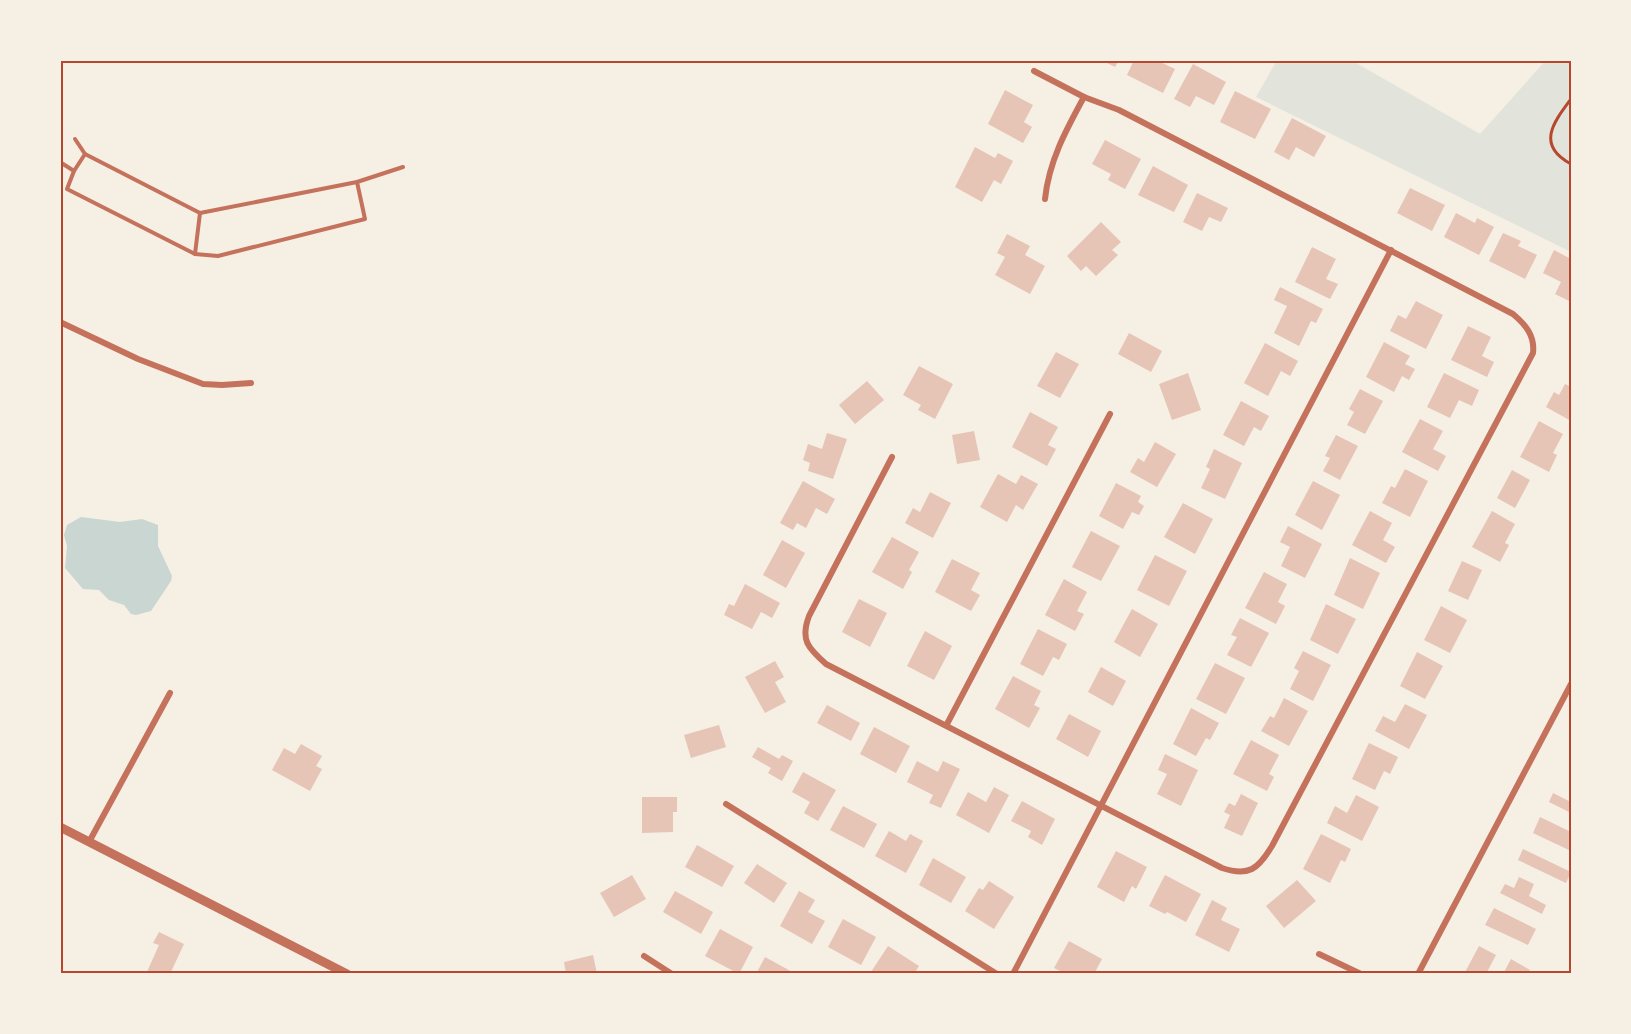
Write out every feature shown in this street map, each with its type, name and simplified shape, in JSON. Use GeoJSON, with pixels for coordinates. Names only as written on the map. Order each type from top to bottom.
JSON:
{"type":"FeatureCollection","features":[{"type":"Feature","properties":{"kind":"street"},"geometry":{"type":"LineString","coordinates":[[892,457],[809,616],[804,636],[810,648],[826,664],[947,724],[1222,868],[1244,872],[1252,870],[1261,863],[1272,846],[1533,353],[1533,339],[1522,321],[1513,314],[1119,110],[1084,98],[1034,71]]}},
{"type":"Feature","properties":{"kind":"street"},"geometry":{"type":"LineString","coordinates":[[1045,199],[1047,178],[1052,164],[1066,130],[1084,98]]}},
{"type":"Feature","properties":{"kind":"street"},"geometry":{"type":"LineString","coordinates":[[1013,974],[1391,250]]}},
{"type":"Feature","properties":{"kind":"street"},"geometry":{"type":"LineString","coordinates":[[60,322],[138,359],[202,384],[222,386],[251,383]]}},
{"type":"Feature","properties":{"kind":"street"},"geometry":{"type":"LineString","coordinates":[[947,724],[1110,414]]}},
{"type":"Feature","properties":{"kind":"street"},"geometry":{"type":"LineString","coordinates":[[1418,974],[1571,684]]}},
{"type":"Feature","properties":{"kind":"street"},"geometry":{"type":"LineString","coordinates":[[89,842],[170,693]]}},
{"type":"Feature","properties":{"kind":"street"},"geometry":{"type":"LineString","coordinates":[[726,804],[997,974]]}},
{"type":"Feature","properties":{"kind":"street"},"geometry":{"type":"LineString","coordinates":[[60,827],[347,974]]}},
{"type":"Feature","properties":{"kind":"street"},"geometry":{"type":"LineString","coordinates":[[1318,954],[1361,974]]}},
{"type":"Feature","properties":{"kind":"street"},"geometry":{"type":"LineString","coordinates":[[644,956],[672,974]]}},
{"type":"Feature","properties":{"kind":"lane"},"geometry":{"type":"LineString","coordinates":[[75,139],[85,154],[200,213],[357,182],[403,168]]}},
{"type":"Feature","properties":{"kind":"lane"},"geometry":{"type":"LineString","coordinates":[[85,154],[74,171],[67,189],[195,254],[218,256],[365,219],[357,182]]}},
{"type":"Feature","properties":{"kind":"lane"},"geometry":{"type":"LineString","coordinates":[[60,162],[74,171]]}},
{"type":"Feature","properties":{"kind":"lane"},"geometry":{"type":"LineString","coordinates":[[195,254],[200,213]]}},
{"type":"Feature","properties":{"kind":"path"},"geometry":{"type":"LineString","coordinates":[[1571,99],[1554,122],[1551,131],[1551,143],[1555,153],[1571,164]]}},
{"type":"Feature","properties":{"kind":"shaded area"},"geometry":{"type":"Polygon","coordinates":[[[1277,60],[1351,60],[1480,134],[1546,60],[1571,60],[1571,252],[1256,97],[1277,60]]]}},
{"type":"Feature","properties":{"kind":"shaded area"},"geometry":{"type":"Polygon","coordinates":[[[81,517],[120,522],[142,519],[158,525],[158,546],[172,576],[151,611],[131,614],[124,605],[109,600],[99,590],[83,589],[65,568],[67,546],[64,535],[67,525],[81,517]]]}},
{"type":"Feature","properties":{"kind":"building"},"geometry":{"type":"Polygon","coordinates":[[[1101,60],[1119,60],[1115,67],[1101,60]]]}},
{"type":"Feature","properties":{"kind":"building"},"geometry":{"type":"Polygon","coordinates":[[[1134,60],[1156,60],[1175,69],[1163,93],[1127,75],[1134,60]]]}},
{"type":"Feature","properties":{"kind":"building"},"geometry":{"type":"Polygon","coordinates":[[[1193,64],[1226,82],[1214,105],[1196,96],[1190,107],[1174,99],[1193,64]]]}},
{"type":"Feature","properties":{"kind":"building"},"geometry":{"type":"Polygon","coordinates":[[[1005,90],[1033,105],[1024,122],[1032,127],[1023,143],[988,124],[1005,90]]]}},
{"type":"Feature","properties":{"kind":"building"},"geometry":{"type":"Polygon","coordinates":[[[1235,91],[1271,109],[1255,139],[1220,122],[1235,91]]]}},
{"type":"Feature","properties":{"kind":"building"},"geometry":{"type":"Polygon","coordinates":[[[1292,118],[1326,136],[1314,157],[1296,147],[1289,160],[1274,152],[1292,118]]]}},
{"type":"Feature","properties":{"kind":"building"},"geometry":{"type":"Polygon","coordinates":[[[1105,140],[1141,159],[1125,189],[1108,180],[1111,174],[1092,164],[1105,140]]]}},
{"type":"Feature","properties":{"kind":"building"},"geometry":{"type":"Polygon","coordinates":[[[975,147],[995,158],[998,153],[1013,161],[1001,184],[994,180],[982,202],[955,187],[975,147]]]}},
{"type":"Feature","properties":{"kind":"building"},"geometry":{"type":"Polygon","coordinates":[[[1153,166],[1188,185],[1174,212],[1138,195],[1153,166]]]}},
{"type":"Feature","properties":{"kind":"building"},"geometry":{"type":"Polygon","coordinates":[[[1410,188],[1445,205],[1432,231],[1397,213],[1410,188]]]}},
{"type":"Feature","properties":{"kind":"building"},"geometry":{"type":"Polygon","coordinates":[[[1197,193],[1228,208],[1221,222],[1209,217],[1202,231],[1183,222],[1197,193]]]}},
{"type":"Feature","properties":{"kind":"building"},"geometry":{"type":"Polygon","coordinates":[[[1456,213],[1475,223],[1477,218],[1494,227],[1479,255],[1444,237],[1456,213]]]}},
{"type":"Feature","properties":{"kind":"building"},"geometry":{"type":"Polygon","coordinates":[[[1101,222],[1121,242],[1112,250],[1118,255],[1096,276],[1086,266],[1081,271],[1067,256],[1101,222]]]}},
{"type":"Feature","properties":{"kind":"building"},"geometry":{"type":"Polygon","coordinates":[[[1503,233],[1521,241],[1518,246],[1537,255],[1525,279],[1489,261],[1503,233]]]}},
{"type":"Feature","properties":{"kind":"building"},"geometry":{"type":"Polygon","coordinates":[[[1007,234],[1030,246],[1025,255],[1045,266],[1030,294],[995,275],[1005,257],[997,253],[1007,234]]]}},
{"type":"Feature","properties":{"kind":"building"},"geometry":{"type":"Polygon","coordinates":[[[1312,247],[1336,259],[1326,279],[1338,284],[1330,299],[1295,282],[1312,247]]]}},
{"type":"Feature","properties":{"kind":"building"},"geometry":{"type":"Polygon","coordinates":[[[1554,250],[1571,259],[1571,302],[1555,294],[1561,282],[1543,273],[1554,250]]]}},
{"type":"Feature","properties":{"kind":"building"},"geometry":{"type":"Polygon","coordinates":[[[1280,287],[1323,309],[1316,323],[1311,321],[1299,346],[1274,333],[1287,306],[1274,300],[1280,287]]]}},
{"type":"Feature","properties":{"kind":"building"},"geometry":{"type":"Polygon","coordinates":[[[1416,301],[1443,315],[1426,349],[1390,331],[1398,315],[1406,319],[1416,301]]]}},
{"type":"Feature","properties":{"kind":"building"},"geometry":{"type":"Polygon","coordinates":[[[1468,326],[1491,337],[1482,356],[1494,362],[1487,377],[1451,360],[1468,326]]]}},
{"type":"Feature","properties":{"kind":"building"},"geometry":{"type":"Polygon","coordinates":[[[1129,333],[1162,351],[1151,372],[1118,354],[1129,333]]]}},
{"type":"Feature","properties":{"kind":"building"},"geometry":{"type":"Polygon","coordinates":[[[1384,342],[1410,356],[1405,364],[1415,369],[1409,380],[1402,376],[1394,392],[1366,377],[1384,342]]]}},
{"type":"Feature","properties":{"kind":"building"},"geometry":{"type":"Polygon","coordinates":[[[1265,343],[1298,361],[1290,376],[1281,371],[1268,396],[1244,383],[1265,343]]]}},
{"type":"Feature","properties":{"kind":"building"},"geometry":{"type":"Polygon","coordinates":[[[1056,352],[1079,364],[1060,398],[1037,386],[1056,352]]]}},
{"type":"Feature","properties":{"kind":"building"},"geometry":{"type":"Polygon","coordinates":[[[919,366],[953,384],[935,419],[918,410],[921,405],[903,395],[919,366]]]}},
{"type":"Feature","properties":{"kind":"building"},"geometry":{"type":"Polygon","coordinates":[[[1188,373],[1201,410],[1172,420],[1159,384],[1188,373]]]}},
{"type":"Feature","properties":{"kind":"building"},"geometry":{"type":"Polygon","coordinates":[[[1444,373],[1479,390],[1472,406],[1459,400],[1450,418],[1427,407],[1444,373]]]}},
{"type":"Feature","properties":{"kind":"building"},"geometry":{"type":"Polygon","coordinates":[[[867,381],[884,400],[855,424],[839,405],[867,381]]]}},
{"type":"Feature","properties":{"kind":"building"},"geometry":{"type":"Polygon","coordinates":[[[1565,384],[1571,387],[1571,421],[1546,407],[1554,392],[1559,395],[1565,384]]]}},
{"type":"Feature","properties":{"kind":"building"},"geometry":{"type":"Polygon","coordinates":[[[1360,389],[1383,401],[1365,434],[1347,425],[1354,412],[1349,409],[1360,389]]]}},
{"type":"Feature","properties":{"kind":"building"},"geometry":{"type":"Polygon","coordinates":[[[1241,401],[1269,416],[1261,431],[1254,427],[1244,446],[1223,435],[1241,401]]]}},
{"type":"Feature","properties":{"kind":"building"},"geometry":{"type":"Polygon","coordinates":[[[1030,412],[1058,427],[1048,445],[1056,449],[1047,466],[1012,447],[1030,412]]]}},
{"type":"Feature","properties":{"kind":"building"},"geometry":{"type":"Polygon","coordinates":[[[1420,419],[1443,431],[1433,449],[1446,456],[1438,471],[1402,452],[1420,419]]]}},
{"type":"Feature","properties":{"kind":"building"},"geometry":{"type":"Polygon","coordinates":[[[1539,421],[1563,434],[1553,453],[1557,455],[1549,472],[1520,457],[1539,421]]]}},
{"type":"Feature","properties":{"kind":"building"},"geometry":{"type":"Polygon","coordinates":[[[974,431],[980,460],[957,464],[952,435],[974,431]]]}},
{"type":"Feature","properties":{"kind":"building"},"geometry":{"type":"Polygon","coordinates":[[[827,433],[847,439],[833,479],[808,471],[810,463],[803,460],[808,444],[822,449],[827,433]]]}},
{"type":"Feature","properties":{"kind":"building"},"geometry":{"type":"Polygon","coordinates":[[[1336,435],[1358,446],[1340,480],[1323,471],[1330,458],[1325,456],[1336,435]]]}},
{"type":"Feature","properties":{"kind":"building"},"geometry":{"type":"Polygon","coordinates":[[[1155,442],[1176,454],[1157,487],[1130,472],[1138,458],[1144,462],[1155,442]]]}},
{"type":"Feature","properties":{"kind":"building"},"geometry":{"type":"Polygon","coordinates":[[[1214,449],[1242,463],[1225,499],[1201,488],[1210,469],[1206,467],[1214,449]]]}},
{"type":"Feature","properties":{"kind":"building"},"geometry":{"type":"Polygon","coordinates":[[[1405,469],[1428,481],[1410,517],[1382,503],[1391,486],[1395,488],[1405,469]]]}},
{"type":"Feature","properties":{"kind":"building"},"geometry":{"type":"Polygon","coordinates":[[[1512,470],[1530,480],[1515,508],[1497,498],[1512,470]]]}},
{"type":"Feature","properties":{"kind":"building"},"geometry":{"type":"Polygon","coordinates":[[[998,474],[1016,484],[1021,475],[1038,484],[1023,510],[1016,505],[1007,522],[980,507],[998,474]]]}},
{"type":"Feature","properties":{"kind":"building"},"geometry":{"type":"Polygon","coordinates":[[[803,481],[835,499],[827,514],[816,508],[806,528],[797,523],[793,530],[780,523],[803,481]]]}},
{"type":"Feature","properties":{"kind":"building"},"geometry":{"type":"Polygon","coordinates":[[[1313,481],[1340,495],[1322,530],[1295,515],[1313,481]]]}},
{"type":"Feature","properties":{"kind":"building"},"geometry":{"type":"Polygon","coordinates":[[[1116,483],[1141,496],[1138,502],[1144,506],[1139,515],[1132,512],[1123,529],[1099,516],[1116,483]]]}},
{"type":"Feature","properties":{"kind":"building"},"geometry":{"type":"Polygon","coordinates":[[[930,492],[951,503],[933,538],[905,523],[913,508],[920,512],[930,492]]]}},
{"type":"Feature","properties":{"kind":"building"},"geometry":{"type":"Polygon","coordinates":[[[1183,503],[1213,519],[1195,554],[1164,537],[1183,503]]]}},
{"type":"Feature","properties":{"kind":"building"},"geometry":{"type":"Polygon","coordinates":[[[1370,511],[1392,523],[1383,540],[1395,547],[1386,563],[1352,545],[1370,511]]]}},
{"type":"Feature","properties":{"kind":"building"},"geometry":{"type":"Polygon","coordinates":[[[1492,511],[1515,524],[1505,543],[1509,545],[1500,562],[1472,547],[1492,511]]]}},
{"type":"Feature","properties":{"kind":"building"},"geometry":{"type":"Polygon","coordinates":[[[1288,526],[1322,544],[1305,578],[1281,566],[1290,547],[1280,542],[1288,526]]]}},
{"type":"Feature","properties":{"kind":"building"},"geometry":{"type":"Polygon","coordinates":[[[1091,531],[1120,546],[1101,581],[1072,567],[1091,531]]]}},
{"type":"Feature","properties":{"kind":"building"},"geometry":{"type":"Polygon","coordinates":[[[892,537],[919,552],[909,570],[912,572],[903,589],[872,572],[892,537]]]}},
{"type":"Feature","properties":{"kind":"building"},"geometry":{"type":"Polygon","coordinates":[[[782,540],[805,553],[786,588],[763,575],[782,540]]]}},
{"type":"Feature","properties":{"kind":"building"},"geometry":{"type":"Polygon","coordinates":[[[1155,555],[1187,571],[1169,606],[1137,590],[1155,555]]]}},
{"type":"Feature","properties":{"kind":"building"},"geometry":{"type":"Polygon","coordinates":[[[1350,558],[1380,573],[1363,609],[1334,595],[1350,558]]]}},
{"type":"Feature","properties":{"kind":"building"},"geometry":{"type":"Polygon","coordinates":[[[952,559],[980,573],[971,590],[980,595],[971,611],[935,592],[952,559]]]}},
{"type":"Feature","properties":{"kind":"building"},"geometry":{"type":"Polygon","coordinates":[[[1462,561],[1482,570],[1468,600],[1448,591],[1462,561]]]}},
{"type":"Feature","properties":{"kind":"building"},"geometry":{"type":"Polygon","coordinates":[[[1264,572],[1287,584],[1278,602],[1285,606],[1276,624],[1245,608],[1264,572]]]}},
{"type":"Feature","properties":{"kind":"building"},"geometry":{"type":"Polygon","coordinates":[[[1064,579],[1087,592],[1077,611],[1084,614],[1075,631],[1045,615],[1064,579]]]}},
{"type":"Feature","properties":{"kind":"building"},"geometry":{"type":"Polygon","coordinates":[[[745,584],[780,603],[772,618],[761,612],[752,629],[724,615],[729,604],[734,606],[745,584]]]}},
{"type":"Feature","properties":{"kind":"building"},"geometry":{"type":"Polygon","coordinates":[[[859,599],[887,613],[870,647],[842,632],[859,599]]]}},
{"type":"Feature","properties":{"kind":"building"},"geometry":{"type":"Polygon","coordinates":[[[1326,604],[1356,619],[1338,654],[1310,640],[1326,604]]]}},
{"type":"Feature","properties":{"kind":"building"},"geometry":{"type":"Polygon","coordinates":[[[1441,606],[1467,620],[1450,653],[1424,640],[1441,606]]]}},
{"type":"Feature","properties":{"kind":"building"},"geometry":{"type":"Polygon","coordinates":[[[1132,609],[1158,624],[1140,657],[1114,642],[1132,609]]]}},
{"type":"Feature","properties":{"kind":"building"},"geometry":{"type":"Polygon","coordinates":[[[1240,618],[1269,633],[1251,667],[1227,655],[1237,637],[1231,635],[1240,618]]]}},
{"type":"Feature","properties":{"kind":"building"},"geometry":{"type":"Polygon","coordinates":[[[1038,629],[1067,644],[1059,660],[1053,657],[1043,676],[1020,664],[1038,629]]]}},
{"type":"Feature","properties":{"kind":"building"},"geometry":{"type":"Polygon","coordinates":[[[925,631],[952,646],[934,680],[907,666],[925,631]]]}},
{"type":"Feature","properties":{"kind":"building"},"geometry":{"type":"Polygon","coordinates":[[[1303,651],[1331,665],[1313,701],[1290,689],[1299,671],[1294,668],[1303,651]]]}},
{"type":"Feature","properties":{"kind":"building"},"geometry":{"type":"Polygon","coordinates":[[[1417,652],[1443,666],[1425,699],[1400,686],[1417,652]]]}},
{"type":"Feature","properties":{"kind":"building"},"geometry":{"type":"Polygon","coordinates":[[[775,661],[784,677],[775,682],[786,702],[765,713],[745,677],[775,661]]]}},
{"type":"Feature","properties":{"kind":"building"},"geometry":{"type":"Polygon","coordinates":[[[1215,663],[1245,678],[1226,714],[1196,699],[1215,663]]]}},
{"type":"Feature","properties":{"kind":"building"},"geometry":{"type":"Polygon","coordinates":[[[1101,667],[1126,681],[1113,706],[1088,692],[1101,667]]]}},
{"type":"Feature","properties":{"kind":"building"},"geometry":{"type":"Polygon","coordinates":[[[1013,676],[1041,691],[1034,705],[1040,708],[1029,728],[995,709],[1013,676]]]}},
{"type":"Feature","properties":{"kind":"building"},"geometry":{"type":"Polygon","coordinates":[[[1284,698],[1308,711],[1289,746],[1261,731],[1270,716],[1274,718],[1284,698]]]}},
{"type":"Feature","properties":{"kind":"building"},"geometry":{"type":"Polygon","coordinates":[[[1405,704],[1427,715],[1409,749],[1375,731],[1383,716],[1395,722],[1405,704]]]}},
{"type":"Feature","properties":{"kind":"building"},"geometry":{"type":"Polygon","coordinates":[[[827,705],[860,723],[851,741],[817,723],[827,705]]]}},
{"type":"Feature","properties":{"kind":"building"},"geometry":{"type":"Polygon","coordinates":[[[1191,708],[1219,723],[1210,740],[1206,738],[1196,756],[1173,744],[1191,708]]]}},
{"type":"Feature","properties":{"kind":"building"},"geometry":{"type":"Polygon","coordinates":[[[1069,714],[1101,731],[1088,757],[1056,739],[1069,714]]]}},
{"type":"Feature","properties":{"kind":"building"},"geometry":{"type":"Polygon","coordinates":[[[719,725],[726,747],[691,758],[684,735],[719,725]]]}},
{"type":"Feature","properties":{"kind":"building"},"geometry":{"type":"Polygon","coordinates":[[[874,727],[910,746],[896,773],[860,754],[874,727]]]}},
{"type":"Feature","properties":{"kind":"building"},"geometry":{"type":"Polygon","coordinates":[[[1251,740],[1279,755],[1269,774],[1274,777],[1267,791],[1233,774],[1251,740]]]}},
{"type":"Feature","properties":{"kind":"building"},"geometry":{"type":"Polygon","coordinates":[[[1369,743],[1398,757],[1390,774],[1384,771],[1375,790],[1352,779],[1369,743]]]}},
{"type":"Feature","properties":{"kind":"building"},"geometry":{"type":"Polygon","coordinates":[[[301,744],[322,756],[316,766],[322,769],[310,791],[272,770],[284,748],[295,754],[301,744]]]}},
{"type":"Feature","properties":{"kind":"building"},"geometry":{"type":"Polygon","coordinates":[[[758,747],[779,759],[782,755],[793,761],[782,781],[768,773],[771,768],[752,757],[758,747]]]}},
{"type":"Feature","properties":{"kind":"building"},"geometry":{"type":"Polygon","coordinates":[[[1165,754],[1198,770],[1181,806],[1157,794],[1167,774],[1158,770],[1165,754]]]}},
{"type":"Feature","properties":{"kind":"building"},"geometry":{"type":"Polygon","coordinates":[[[917,761],[938,772],[943,761],[960,769],[941,808],[929,803],[933,795],[907,782],[917,761]]]}},
{"type":"Feature","properties":{"kind":"building"},"geometry":{"type":"Polygon","coordinates":[[[803,772],[836,790],[818,821],[804,813],[810,802],[792,792],[803,772]]]}},
{"type":"Feature","properties":{"kind":"building"},"geometry":{"type":"Polygon","coordinates":[[[994,787],[1009,795],[989,833],[956,815],[968,792],[986,802],[994,787]]]}},
{"type":"Feature","properties":{"kind":"building"},"geometry":{"type":"Polygon","coordinates":[[[1553,793],[1571,802],[1571,813],[1549,802],[1553,793]]]}},
{"type":"Feature","properties":{"kind":"building"},"geometry":{"type":"Polygon","coordinates":[[[1241,794],[1258,803],[1242,836],[1224,828],[1230,815],[1224,812],[1229,803],[1235,806],[1241,794]]]}},
{"type":"Feature","properties":{"kind":"building"},"geometry":{"type":"Polygon","coordinates":[[[1356,795],[1379,807],[1362,841],[1327,823],[1335,806],[1347,813],[1356,795]]]}},
{"type":"Feature","properties":{"kind":"building"},"geometry":{"type":"Polygon","coordinates":[[[642,797],[677,797],[677,812],[673,812],[673,832],[642,833],[642,797]]]}},
{"type":"Feature","properties":{"kind":"building"},"geometry":{"type":"Polygon","coordinates":[[[1022,801],[1055,819],[1042,845],[1028,837],[1031,831],[1011,821],[1022,801]]]}},
{"type":"Feature","properties":{"kind":"building"},"geometry":{"type":"Polygon","coordinates":[[[843,806],[877,824],[864,848],[830,830],[843,806]]]}},
{"type":"Feature","properties":{"kind":"building"},"geometry":{"type":"Polygon","coordinates":[[[1540,817],[1571,832],[1571,851],[1533,833],[1540,817]]]}},
{"type":"Feature","properties":{"kind":"building"},"geometry":{"type":"Polygon","coordinates":[[[889,831],[906,841],[910,834],[923,841],[906,873],[875,856],[889,831]]]}},
{"type":"Feature","properties":{"kind":"building"},"geometry":{"type":"Polygon","coordinates":[[[1321,834],[1351,849],[1345,862],[1341,860],[1330,883],[1303,869],[1321,834]]]}},
{"type":"Feature","properties":{"kind":"building"},"geometry":{"type":"Polygon","coordinates":[[[697,845],[734,866],[722,887],[685,867],[697,845]]]}},
{"type":"Feature","properties":{"kind":"building"},"geometry":{"type":"Polygon","coordinates":[[[1523,849],[1571,872],[1566,883],[1518,860],[1523,849]]]}},
{"type":"Feature","properties":{"kind":"building"},"geometry":{"type":"Polygon","coordinates":[[[1116,851],[1147,867],[1136,889],[1132,886],[1124,902],[1097,887],[1116,851]]]}},
{"type":"Feature","properties":{"kind":"building"},"geometry":{"type":"Polygon","coordinates":[[[933,858],[966,877],[951,903],[919,885],[933,858]]]}},
{"type":"Feature","properties":{"kind":"building"},"geometry":{"type":"Polygon","coordinates":[[[757,864],[787,883],[774,903],[744,883],[757,864]]]}},
{"type":"Feature","properties":{"kind":"building"},"geometry":{"type":"Polygon","coordinates":[[[632,875],[646,899],[614,917],[600,893],[632,875]]]}},
{"type":"Feature","properties":{"kind":"building"},"geometry":{"type":"Polygon","coordinates":[[[1165,875],[1201,894],[1186,922],[1149,906],[1165,875]]]}},
{"type":"Feature","properties":{"kind":"building"},"geometry":{"type":"Polygon","coordinates":[[[1519,877],[1534,884],[1529,896],[1546,905],[1542,914],[1500,893],[1505,884],[1514,888],[1519,877]]]}},
{"type":"Feature","properties":{"kind":"building"},"geometry":{"type":"Polygon","coordinates":[[[1297,880],[1316,901],[1284,928],[1266,906],[1297,880]]]}},
{"type":"Feature","properties":{"kind":"building"},"geometry":{"type":"Polygon","coordinates":[[[989,881],[1014,897],[994,929],[965,911],[979,888],[983,890],[989,881]]]}},
{"type":"Feature","properties":{"kind":"building"},"geometry":{"type":"Polygon","coordinates":[[[675,891],[713,912],[701,934],[663,912],[675,891]]]}},
{"type":"Feature","properties":{"kind":"building"},"geometry":{"type":"Polygon","coordinates":[[[799,891],[815,900],[808,912],[825,921],[812,944],[780,926],[799,891]]]}},
{"type":"Feature","properties":{"kind":"building"},"geometry":{"type":"Polygon","coordinates":[[[1212,900],[1227,908],[1221,920],[1240,929],[1229,952],[1195,935],[1212,900]]]}},
{"type":"Feature","properties":{"kind":"building"},"geometry":{"type":"Polygon","coordinates":[[[1494,908],[1536,929],[1528,945],[1485,925],[1494,908]]]}},
{"type":"Feature","properties":{"kind":"building"},"geometry":{"type":"Polygon","coordinates":[[[843,919],[876,937],[861,965],[828,947],[843,919]]]}},
{"type":"Feature","properties":{"kind":"building"},"geometry":{"type":"Polygon","coordinates":[[[720,929],[753,947],[739,974],[705,956],[720,929]]]}},
{"type":"Feature","properties":{"kind":"building"},"geometry":{"type":"Polygon","coordinates":[[[159,932],[184,944],[170,974],[146,974],[159,945],[153,943],[159,932]]]}},
{"type":"Feature","properties":{"kind":"building"},"geometry":{"type":"Polygon","coordinates":[[[1069,941],[1102,959],[1094,974],[1066,974],[1054,968],[1069,941]]]}},
{"type":"Feature","properties":{"kind":"building"},"geometry":{"type":"Polygon","coordinates":[[[888,946],[919,966],[914,974],[875,974],[871,972],[888,946]]]}},
{"type":"Feature","properties":{"kind":"building"},"geometry":{"type":"Polygon","coordinates":[[[1479,946],[1496,955],[1486,974],[1464,974],[1479,946]]]}},
{"type":"Feature","properties":{"kind":"building"},"geometry":{"type":"Polygon","coordinates":[[[593,955],[597,974],[566,974],[564,962],[593,955]]]}},
{"type":"Feature","properties":{"kind":"building"},"geometry":{"type":"Polygon","coordinates":[[[765,957],[796,974],[756,974],[765,957]]]}},
{"type":"Feature","properties":{"kind":"building"},"geometry":{"type":"Polygon","coordinates":[[[1511,959],[1530,970],[1528,974],[1503,974],[1511,959]]]}}]}
